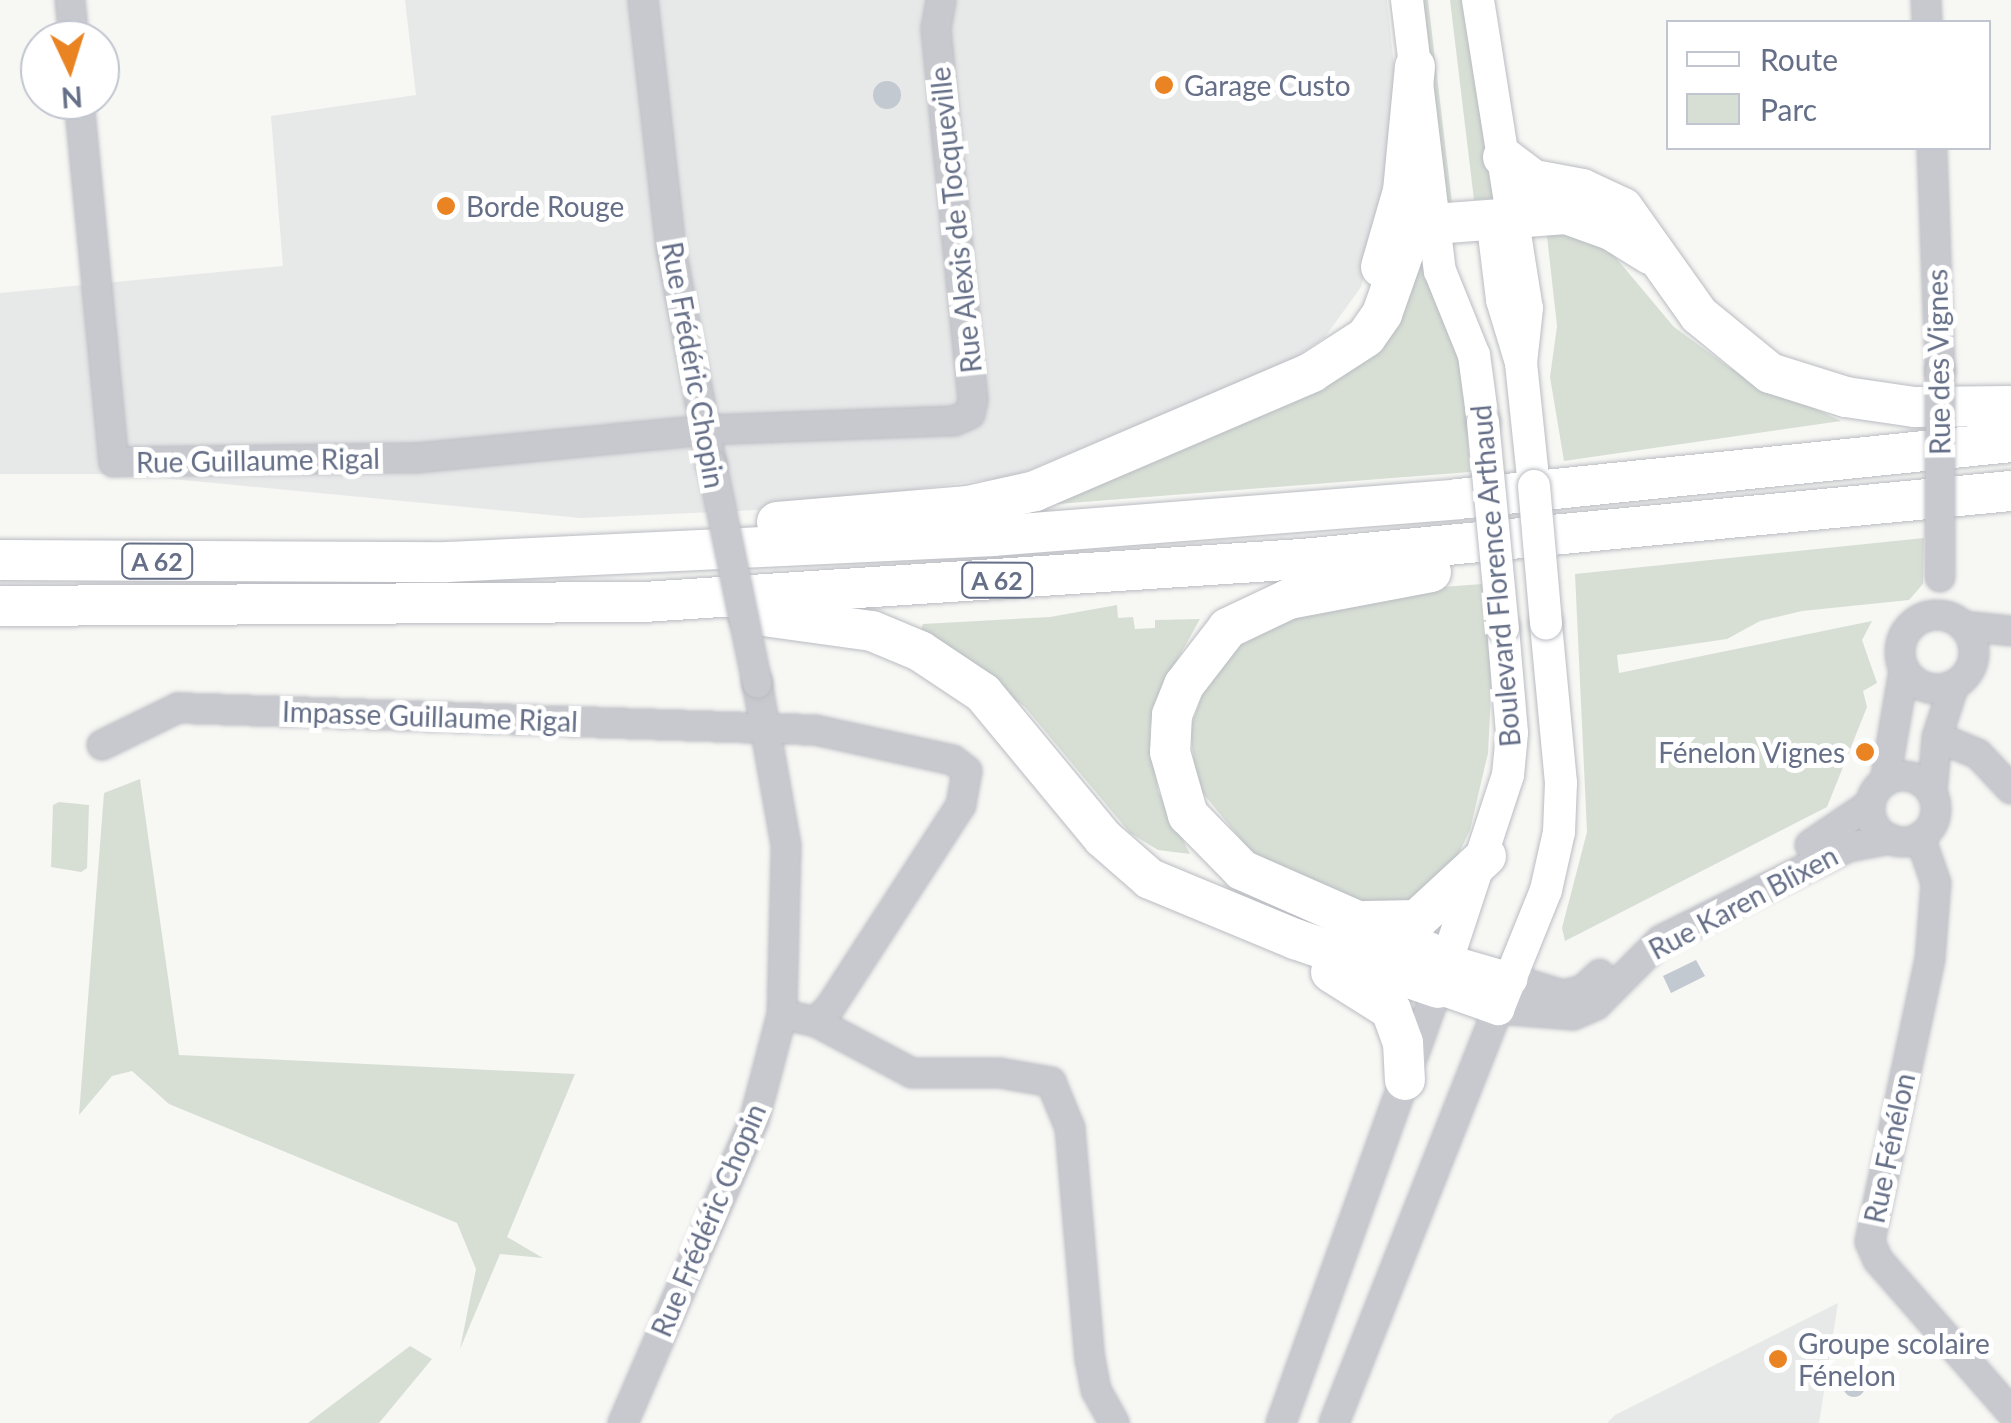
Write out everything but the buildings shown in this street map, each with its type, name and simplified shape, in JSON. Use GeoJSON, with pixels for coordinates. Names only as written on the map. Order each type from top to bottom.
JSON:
{"type":"FeatureCollection","features":[{"type":"Feature","properties":{"kind":"highway"},"geometry":{"type":"LineString","coordinates":[[1330,362],[1378,280],[1402,191],[1415,67]]}},
{"type":"Feature","properties":{"kind":"highway"},"geometry":{"type":"LineString","coordinates":[[1503,157],[1534,180],[1582,189],[1623,208],[1650,254],[1719,338],[1770,373],[1846,396],[1914,407],[2011,406]]}},
{"type":"Feature","properties":{"kind":"highway"},"geometry":{"type":"LineString","coordinates":[[315,562],[968,506],[1084,474],[1330,362],[1366,337],[1382,314],[1406,246],[1434,224],[1504,217],[1587,218],[1650,254]]}},
{"type":"Feature","properties":{"kind":"highway","name":"A 62"},"geometry":{"type":"LineString","coordinates":[[0,560],[315,562],[626,555],[1159,525],[2011,442]]}},
{"type":"Feature","properties":{"kind":"highway"},"geometry":{"type":"LineString","coordinates":[[1443,974],[1346,919],[1266,884],[1226,858],[1199,831],[1177,790],[1172,715],[1193,667],[1228,628],[1289,599],[1411,574],[1948,518],[2001,492]]}},
{"type":"Feature","properties":{"kind":"highway","name":"A 62"},"geometry":{"type":"LineString","coordinates":[[0,606],[644,602],[1321,558],[2001,492]]}},
{"type":"Feature","properties":{"kind":"highway"},"geometry":{"type":"LineString","coordinates":[[644,602],[844,625],[920,652],[983,693],[1135,868],[1295,940],[1443,974]]}},
{"type":"Feature","properties":{"kind":"highway"},"geometry":{"type":"LineString","coordinates":[[1346,919],[1417,920],[1486,856]]}},
{"type":"Feature","properties":{"kind":"highway"},"geometry":{"type":"LineString","coordinates":[[1295,940],[1318,965],[1386,1004],[1402,1034],[1405,1080]]}},
{"type":"Feature","properties":{"kind":"main road","name":"Boulevard Florence Arthaud"},"geometry":{"type":"LineString","coordinates":[[1407,0],[1434,224],[1448,300],[1477,365],[1512,734],[1486,856],[1443,974]]}},
{"type":"Feature","properties":{"kind":"main road","name":"Boulevard Florence Arthaud"},"geometry":{"type":"LineString","coordinates":[[1478,0],[1503,157],[1504,217],[1527,308],[1521,364],[1561,783],[1559,832],[1546,890],[1505,994]]}},
{"type":"Feature","properties":{"kind":"main road"},"geometry":{"type":"LineString","coordinates":[[1443,974],[1505,994]]}},
{"type":"Feature","properties":{"kind":"street","name":"Rue Frédéric Chopin"},"geometry":{"type":"LineString","coordinates":[[623,1423],[754,1120],[782,1014],[789,884],[768,727],[704,430],[671,249],[643,0]]}},
{"type":"Feature","properties":{"kind":"street","name":"Rue Alexis de Tocqueville"},"geometry":{"type":"LineString","coordinates":[[704,430],[811,430],[970,414],[936,29],[941,0]]}},
{"type":"Feature","properties":{"kind":"street","name":"Rue Guillaume Rigal"},"geometry":{"type":"LineString","coordinates":[[81,120],[114,462],[416,458],[704,430]]}},
{"type":"Feature","properties":{"kind":"street","name":"Rue des Vignes"},"geometry":{"type":"LineString","coordinates":[[1932,150],[1940,371],[1940,577],[1946,621]]}},
{"type":"Feature","properties":{"kind":"street"},"geometry":{"type":"LineString","coordinates":[[1946,621],[1973,644],[1937,736],[1932,792],[1936,812],[1920,837],[1891,839],[1875,825],[1878,792],[1904,670],[1902,639],[1946,621],[2011,630]]}},
{"type":"Feature","properties":{"kind":"street"},"geometry":{"type":"LineString","coordinates":[[1904,670],[1929,688],[1963,675],[2011,642]]}},
{"type":"Feature","properties":{"kind":"street","name":"Impasse Guillaume Rigal"},"geometry":{"type":"LineString","coordinates":[[102,744],[178,708],[768,727]]}},
{"type":"Feature","properties":{"kind":"street"},"geometry":{"type":"LineString","coordinates":[[768,727],[815,730],[953,760],[967,771],[970,784],[816,1022]]}},
{"type":"Feature","properties":{"kind":"street"},"geometry":{"type":"LineString","coordinates":[[1937,736],[1978,754],[2011,788]]}},
{"type":"Feature","properties":{"kind":"street"},"geometry":{"type":"LineString","coordinates":[[1878,792],[1911,776],[1932,792]]}},
{"type":"Feature","properties":{"kind":"street","name":"Rue Karen Blixen"},"geometry":{"type":"LineString","coordinates":[[1505,994],[1574,994],[1671,918],[1839,830],[1878,792]]}},
{"type":"Feature","properties":{"kind":"street","name":"Rue Fénélon"},"geometry":{"type":"LineString","coordinates":[[1920,837],[1936,884],[1930,959],[1870,1242],[1878,1260],[2011,1412]]}},
{"type":"Feature","properties":{"kind":"street","name":"Rue Karen Blixen"},"geometry":{"type":"LineString","coordinates":[[1505,994],[1574,1015],[1596,1004],[1661,940],[1848,847],[1891,839]]}},
{"type":"Feature","properties":{"kind":"street","name":"Boulevard Florence Arthaud"},"geometry":{"type":"LineString","coordinates":[[1281,1423],[1443,974]]}},
{"type":"Feature","properties":{"kind":"street","name":"Boulevard Florence Arthaud"},"geometry":{"type":"LineString","coordinates":[[1334,1423],[1505,994]]}},
{"type":"Feature","properties":{"kind":"street"},"geometry":{"type":"LineString","coordinates":[[782,1014],[816,1022],[912,1073],[1016,1074],[1051,1082],[1070,1128],[1090,1359],[1114,1423]]}},
{"type":"Feature","properties":{"kind":"shaded area"},"geometry":{"type":"Polygon","coordinates":[[[405,0],[1387,0],[1401,133],[1361,287],[1325,337],[1290,361],[1015,476],[757,510],[581,518],[120,474],[0,474],[0,293],[283,266],[271,116],[416,95],[405,0]]]}},
{"type":"Feature","properties":{"kind":"shaded area"},"geometry":{"type":"Polygon","coordinates":[[[887,81],[897,85],[901,95],[897,105],[887,109],[877,105],[873,95],[877,85],[887,81]]]}},
{"type":"Feature","properties":{"kind":"shaded area"},"geometry":{"type":"Polygon","coordinates":[[[1696,960],[1705,976],[1671,993],[1663,976],[1696,960]]]}},
{"type":"Feature","properties":{"kind":"shaded area","name":"Groupe scolaire Fénelon"},"geometry":{"type":"Polygon","coordinates":[[[1838,1303],[1819,1423],[1607,1423],[1615,1415],[1838,1303]]]}},
{"type":"Feature","properties":{"kind":"shaded area"},"geometry":{"type":"Polygon","coordinates":[[[1854,1375],[1862,1378],[1862,1394],[1854,1397],[1846,1394],[1843,1386],[1846,1378],[1854,1375]]]}},
{"type":"Feature","properties":{"kind":"green space"},"geometry":{"type":"Polygon","coordinates":[[[1417,0],[1428,0],[1452,203],[1444,204],[1417,0]]]}},
{"type":"Feature","properties":{"kind":"green space"},"geometry":{"type":"Polygon","coordinates":[[[1450,0],[1468,0],[1495,196],[1490,199],[1474,200],[1450,0]]]}},
{"type":"Feature","properties":{"kind":"green space"},"geometry":{"type":"Polygon","coordinates":[[[1546,227],[1565,228],[1611,252],[1674,327],[1730,368],[1841,421],[1564,461],[1550,377],[1557,326],[1546,227]]]}},
{"type":"Feature","properties":{"kind":"green space"},"geometry":{"type":"Polygon","coordinates":[[[1419,251],[1464,364],[1470,472],[1032,506],[1333,378],[1419,251]]]}},
{"type":"Feature","properties":{"kind":"green space"},"geometry":{"type":"Polygon","coordinates":[[[1924,538],[1923,584],[1909,600],[1802,611],[1760,621],[1727,639],[1617,655],[1619,673],[1872,621],[1862,640],[1877,683],[1863,691],[1867,707],[1827,807],[1565,941],[1562,928],[1587,832],[1575,574],[1924,538]]]}},
{"type":"Feature","properties":{"kind":"green space"},"geometry":{"type":"Polygon","coordinates":[[[1482,584],[1492,673],[1488,753],[1470,830],[1449,874],[1391,914],[1253,854],[1197,786],[1190,729],[1206,684],[1240,645],[1313,609],[1389,591],[1482,584]]]}},
{"type":"Feature","properties":{"kind":"green space"},"geometry":{"type":"Polygon","coordinates":[[[1117,605],[1118,618],[1133,617],[1135,629],[1155,628],[1155,620],[1200,619],[1160,691],[1150,728],[1158,791],[1190,854],[1158,850],[1130,833],[1025,707],[921,630],[923,624],[1050,617],[1117,605]]]}},
{"type":"Feature","properties":{"kind":"green space"},"geometry":{"type":"Polygon","coordinates":[[[140,779],[179,1055],[575,1074],[507,1237],[543,1258],[500,1254],[460,1349],[476,1269],[457,1223],[169,1104],[132,1071],[112,1076],[79,1115],[104,793],[140,779]]]}},
{"type":"Feature","properties":{"kind":"green space"},"geometry":{"type":"Polygon","coordinates":[[[53,805],[89,805],[87,868],[81,872],[51,867],[53,805]]]}},
{"type":"Feature","properties":{"kind":"green space"},"geometry":{"type":"Polygon","coordinates":[[[410,1346],[432,1359],[379,1423],[308,1423],[410,1346]]]}},
{"type":"Feature","properties":{"kind":"place","name":"Garage Custo"},"geometry":{"type":"Point","coordinates":[1164,85]}},
{"type":"Feature","properties":{"kind":"place","name":"Borde Rouge"},"geometry":{"type":"Point","coordinates":[446,206]}},
{"type":"Feature","properties":{"kind":"place","name":"Fénelon Vignes"},"geometry":{"type":"Point","coordinates":[1865,752]}},
{"type":"Feature","properties":{"kind":"place","name":"Groupe scolaire Fénelon"},"geometry":{"type":"Point","coordinates":[1778,1359]}}]}
